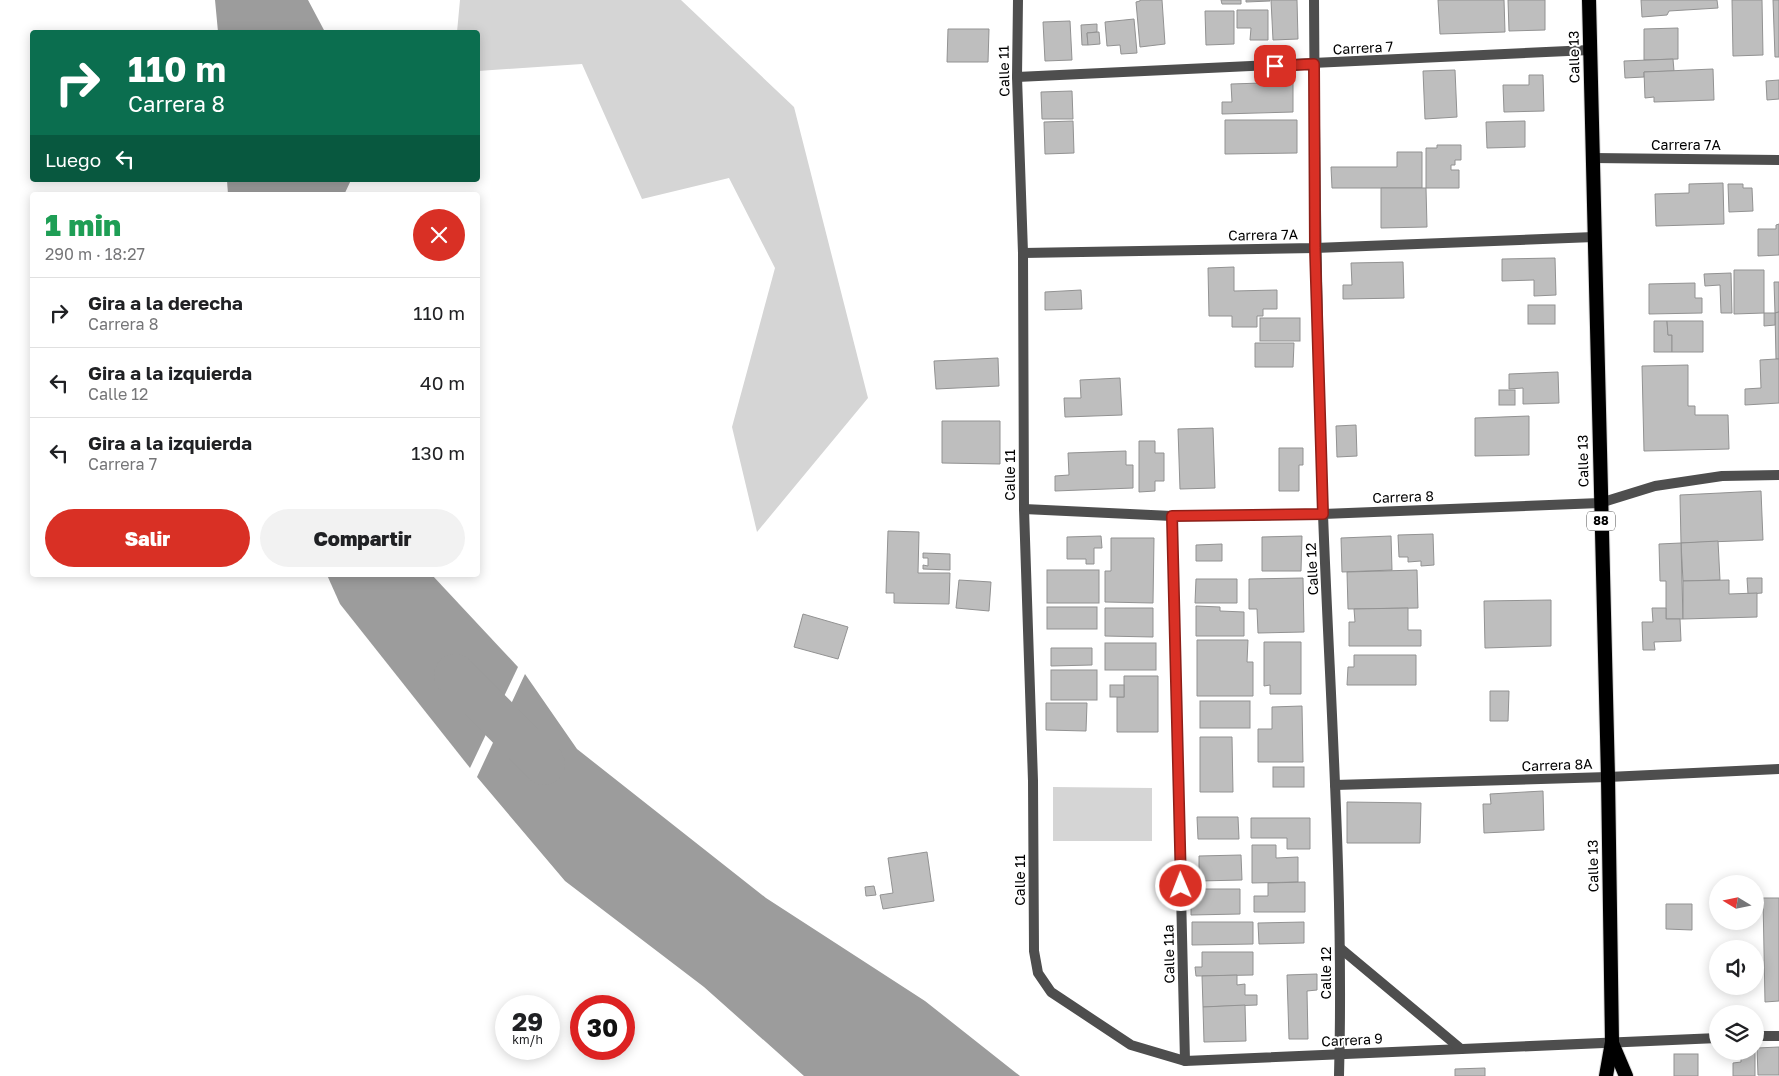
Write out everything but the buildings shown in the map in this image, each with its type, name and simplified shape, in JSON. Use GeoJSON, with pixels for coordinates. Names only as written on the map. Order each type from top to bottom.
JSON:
{"type":"FeatureCollection","features":[{"type":"Feature","properties":{"kind":"highway","name":"Calle 13"},"geometry":{"type":"LineString","coordinates":[[1589,0],[1608,778],[1612,1042],[1606,1076]]}},
{"type":"Feature","properties":{"kind":"highway","name":"Calle 13"},"geometry":{"type":"LineString","coordinates":[[1612,1042],[1626,1076]]}},
{"type":"Feature","properties":{"kind":"street","name":"Calle 11"},"geometry":{"type":"LineString","coordinates":[[1018,0],[1017,77],[1023,253],[1024,509],[1033,781],[1034,951]]}},
{"type":"Feature","properties":{"kind":"street","name":"Calle 12"},"geometry":{"type":"LineString","coordinates":[[1314,0],[1315,248],[1340,948],[1339,1076]]}},
{"type":"Feature","properties":{"kind":"street","name":"Carrera 7"},"geometry":{"type":"LineString","coordinates":[[1017,77],[1590,50]]}},
{"type":"Feature","properties":{"kind":"street","name":"Carrera 7A"},"geometry":{"type":"LineString","coordinates":[[1592,158],[1779,160]]}},
{"type":"Feature","properties":{"kind":"street","name":"Carrera 7A"},"geometry":{"type":"LineString","coordinates":[[1023,253],[1315,248],[1594,237]]}},
{"type":"Feature","properties":{"kind":"street","name":"Carrera 8"},"geometry":{"type":"LineString","coordinates":[[1024,509],[1172,516],[1323,514],[1600,503],[1655,486],[1712,477],[1779,475]]}},
{"type":"Feature","properties":{"kind":"street","name":"Calle 11a"},"geometry":{"type":"LineString","coordinates":[[1172,516],[1185,1062]]}},
{"type":"Feature","properties":{"kind":"street","name":"Carrera 8A"},"geometry":{"type":"LineString","coordinates":[[1335,785],[1608,778],[1779,769]]}},
{"type":"Feature","properties":{"kind":"street"},"geometry":{"type":"LineString","coordinates":[[1340,948],[1461,1049]]}},
{"type":"Feature","properties":{"kind":"street","name":"Carrera 9"},"geometry":{"type":"LineString","coordinates":[[1034,951],[1038,973],[1051,992],[1131,1045],[1185,1062],[1709,1038]]}},
{"type":"Feature","properties":{"kind":"street"},"geometry":{"type":"LineString","coordinates":[[1764,1036],[1779,1036]]}},
{"type":"Feature","properties":{"kind":"shaded area"},"geometry":{"type":"Polygon","coordinates":[[[215,0],[308,0],[324,30],[218,30],[215,0]]]}},
{"type":"Feature","properties":{"kind":"shaded area"},"geometry":{"type":"Polygon","coordinates":[[[460,0],[681,0],[794,107],[868,398],[757,532],[732,427],[775,268],[729,178],[642,199],[582,64],[480,71],[480,30],[457,30],[460,0]]]}},
{"type":"Feature","properties":{"kind":"shaded area"},"geometry":{"type":"Polygon","coordinates":[[[227,182],[350,182],[345,192],[228,192],[227,182]]]}},
{"type":"Feature","properties":{"kind":"shaded area"},"geometry":{"type":"Polygon","coordinates":[[[328,577],[434,577],[518,667],[470,768],[340,604],[328,577]]]}},
{"type":"Feature","properties":{"kind":"shaded area"},"geometry":{"type":"Polygon","coordinates":[[[525,674],[577,749],[766,898],[925,1001],[1020,1076],[804,1076],[704,987],[565,881],[477,777],[525,674]]]}},
{"type":"Feature","properties":{"kind":"shaded area"},"geometry":{"type":"Polygon","coordinates":[[[1053,787],[1152,788],[1152,841],[1053,841],[1053,787]]]}},
{"type":"Feature","properties":{"kind":"waterway"},"geometry":{"type":"LineString","coordinates":[[455,675],[544,764]]}},
{"type":"Feature","properties":{"kind":"route"},"geometry":{"type":"LineString","coordinates":[[1181,886],[1172,516],[1323,514],[1315,248],[1314,64],[1275,66]]}}]}
